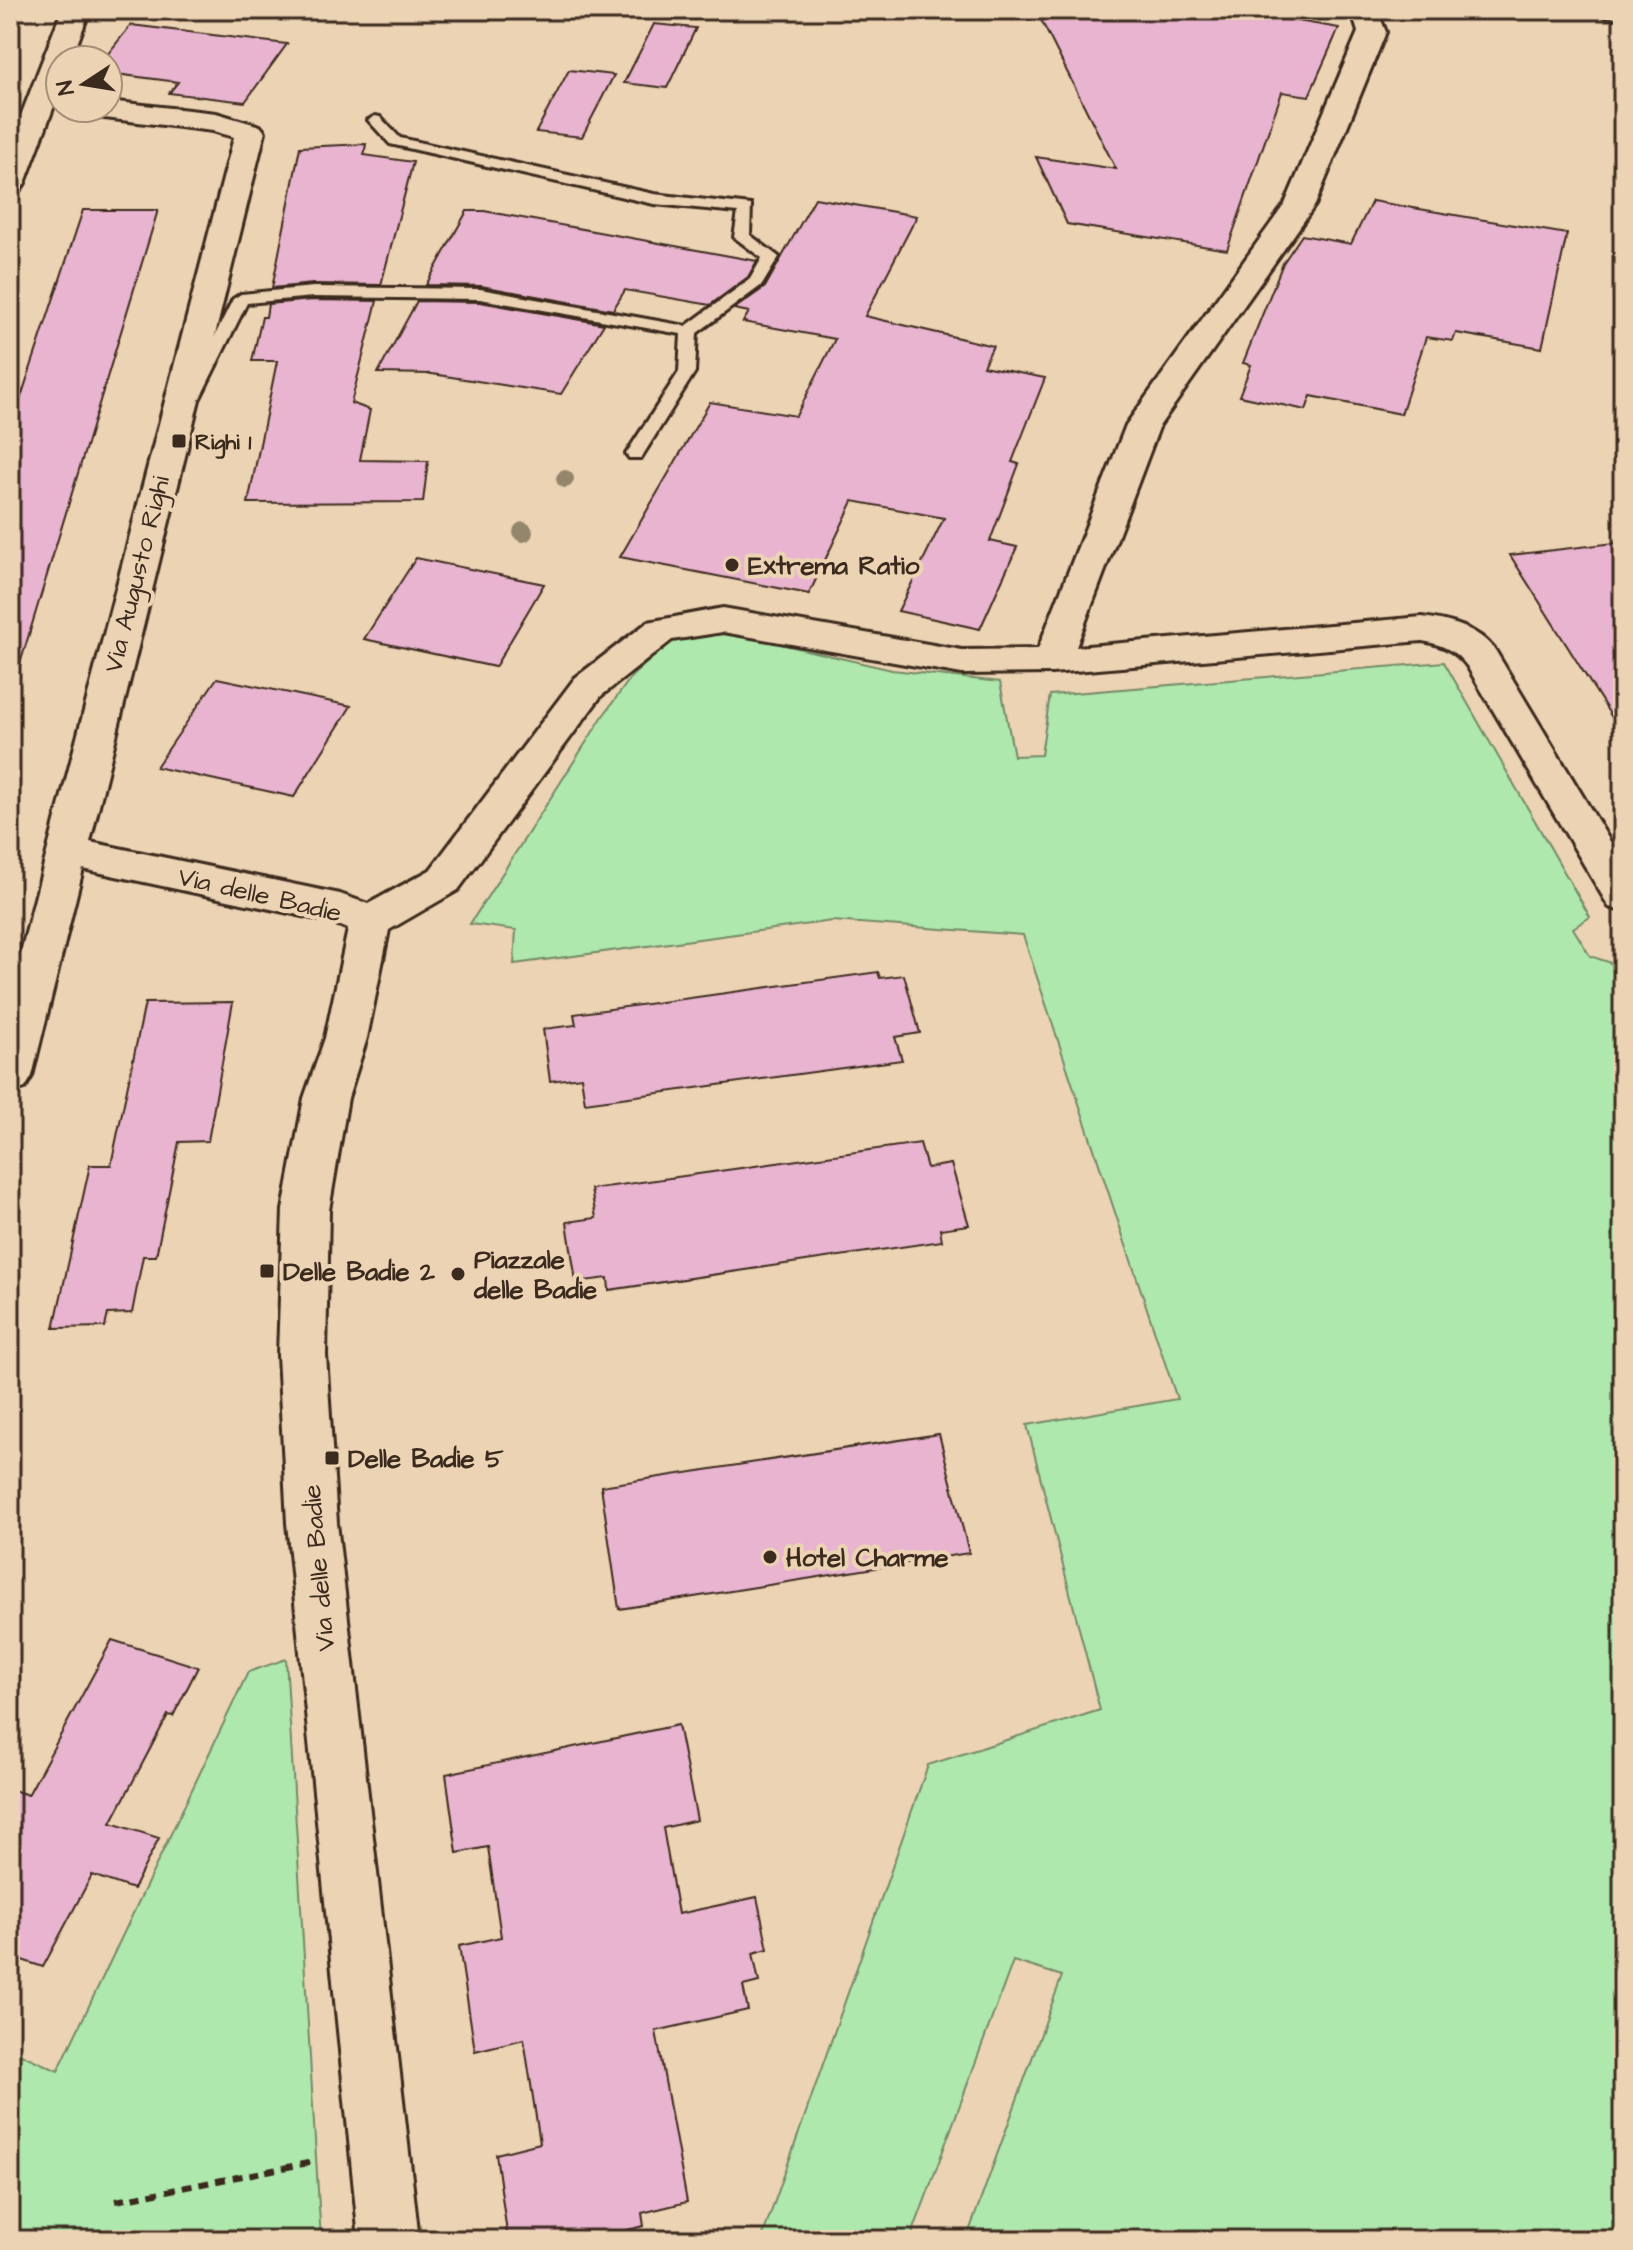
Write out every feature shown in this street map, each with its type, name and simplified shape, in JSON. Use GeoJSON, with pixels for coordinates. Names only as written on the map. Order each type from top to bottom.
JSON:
{"type":"FeatureCollection","features":[{"type":"Feature","properties":{"kind":"street"},"geometry":{"type":"LineString","coordinates":[[66,44],[76,10]]}},
{"type":"Feature","properties":{"kind":"street"},"geometry":{"type":"LineString","coordinates":[[1052,661],[1143,425],[1300,205],[1372,32],[1367,16],[1360,10]]}},
{"type":"Feature","properties":{"kind":"street"},"geometry":{"type":"LineString","coordinates":[[1615,10],[1623,11]]}},
{"type":"Feature","properties":{"kind":"street"},"geometry":{"type":"LineString","coordinates":[[10,98],[44,102]]}},
{"type":"Feature","properties":{"kind":"street","name":"Via Augusto Righi"},"geometry":{"type":"LineString","coordinates":[[10,1076],[250,132],[216,122],[124,111]]}},
{"type":"Feature","properties":{"kind":"street"},"geometry":{"type":"LineString","coordinates":[[10,183],[44,115]]}},
{"type":"Feature","properties":{"kind":"street"},"geometry":{"type":"LineString","coordinates":[[370,922],[444,880],[588,687],[661,630],[723,620],[962,662],[1052,661],[1422,629],[1442,631],[1462,638],[1475,648],[1623,897]]}},
{"type":"Feature","properties":{"kind":"street","name":"Via delle Badie"},"geometry":{"type":"LineString","coordinates":[[69,852],[340,909],[370,922],[346,1038],[326,1098],[306,1210],[302,1355],[312,1523],[389,2240]]}},
{"type":"Feature","properties":{"kind":"lane"},"geometry":{"type":"LineString","coordinates":[[167,449],[241,299],[328,292],[480,294],[689,331],[756,282],[771,257],[742,237],[746,208],[654,199],[395,141],[375,120]]}},
{"type":"Feature","properties":{"kind":"lane"},"geometry":{"type":"LineString","coordinates":[[635,454],[687,372],[689,331]]}},
{"type":"Feature","properties":{"kind":"path"},"geometry":{"type":"LineString","coordinates":[[116,2201],[313,2162]]}},
{"type":"Feature","properties":{"kind":"green space"},"geometry":{"type":"Polygon","coordinates":[[[707,633],[737,634],[892,670],[1000,682],[1014,756],[1041,755],[1050,695],[1444,662],[1590,917],[1573,928],[1590,956],[1623,967],[1623,2240],[966,2240],[1062,1976],[1013,1961],[910,2240],[771,2240],[763,2235],[928,1765],[1100,1710],[1027,1425],[1177,1399],[1023,935],[832,921],[514,964],[516,930],[470,924],[603,716],[632,676],[671,641],[707,633]]]}},
{"type":"Feature","properties":{"kind":"green space"},"geometry":{"type":"Polygon","coordinates":[[[286,1659],[321,2240],[10,2240],[10,2049],[58,2071],[248,1672],[286,1659]]]}},
{"type":"Feature","properties":{"kind":"building"},"geometry":{"type":"Polygon","coordinates":[[[1036,10],[1233,10],[1339,28],[1309,96],[1282,92],[1227,250],[1067,224],[1036,157],[1116,169],[1036,10]]]}},
{"type":"Feature","properties":{"kind":"building"},"geometry":{"type":"Polygon","coordinates":[[[654,24],[696,28],[667,88],[624,83],[654,24]]]}},
{"type":"Feature","properties":{"kind":"building"},"geometry":{"type":"Polygon","coordinates":[[[131,25],[287,44],[245,102],[169,93],[178,82],[124,75],[124,44],[116,44],[131,25]]]}},
{"type":"Feature","properties":{"kind":"building"},"geometry":{"type":"Polygon","coordinates":[[[569,70],[614,75],[582,137],[536,132],[569,70]]]}},
{"type":"Feature","properties":{"kind":"building"},"geometry":{"type":"Polygon","coordinates":[[[366,144],[364,155],[413,162],[381,285],[313,284],[272,288],[300,147],[366,144]]]}},
{"type":"Feature","properties":{"kind":"building"},"geometry":{"type":"Polygon","coordinates":[[[815,198],[917,216],[865,316],[993,346],[983,366],[1045,378],[1012,462],[1019,464],[990,541],[1017,547],[980,629],[898,611],[944,518],[853,501],[809,594],[620,557],[710,402],[796,416],[835,339],[743,322],[749,312],[734,309],[765,287],[815,198]]]}},
{"type":"Feature","properties":{"kind":"building"},"geometry":{"type":"Polygon","coordinates":[[[1372,201],[1567,234],[1542,348],[1456,333],[1453,341],[1426,337],[1401,414],[1311,396],[1306,410],[1239,396],[1251,365],[1243,363],[1283,263],[1302,235],[1351,244],[1372,201]]]}},
{"type":"Feature","properties":{"kind":"building"},"geometry":{"type":"Polygon","coordinates":[[[83,210],[158,210],[20,664],[10,663],[10,406],[18,406],[83,210]]]}},
{"type":"Feature","properties":{"kind":"building"},"geometry":{"type":"Polygon","coordinates":[[[467,211],[484,211],[757,261],[748,277],[710,305],[625,290],[613,310],[481,286],[426,285],[467,211]]]}},
{"type":"Feature","properties":{"kind":"building"},"geometry":{"type":"Polygon","coordinates":[[[313,300],[377,301],[351,403],[370,410],[360,460],[428,461],[423,502],[248,503],[277,361],[252,361],[262,317],[266,317],[268,304],[313,300]]]}},
{"type":"Feature","properties":{"kind":"building"},"geometry":{"type":"Polygon","coordinates":[[[417,301],[480,302],[604,324],[561,394],[432,374],[378,373],[417,301]]]}},
{"type":"Feature","properties":{"kind":"building"},"geometry":{"type":"Polygon","coordinates":[[[1623,542],[1623,735],[1510,555],[1623,542]]]}},
{"type":"Feature","properties":{"kind":"building"},"geometry":{"type":"Polygon","coordinates":[[[416,558],[544,584],[495,667],[364,639],[416,558]]]}},
{"type":"Feature","properties":{"kind":"building"},"geometry":{"type":"Polygon","coordinates":[[[217,678],[351,706],[294,797],[156,767],[217,678]]]}},
{"type":"Feature","properties":{"kind":"building"},"geometry":{"type":"Polygon","coordinates":[[[878,972],[880,978],[904,975],[920,1033],[895,1037],[902,1060],[585,1103],[581,1077],[550,1081],[543,1029],[576,1025],[574,1014],[878,972]]]}},
{"type":"Feature","properties":{"kind":"building"},"geometry":{"type":"Polygon","coordinates":[[[233,1002],[208,1141],[179,1142],[156,1256],[143,1256],[132,1313],[108,1314],[105,1327],[54,1328],[90,1165],[111,1165],[145,1003],[233,1002]]]}},
{"type":"Feature","properties":{"kind":"building"},"geometry":{"type":"Polygon","coordinates":[[[920,1143],[927,1168],[951,1164],[969,1225],[940,1229],[942,1241],[609,1290],[608,1278],[576,1282],[567,1222],[596,1218],[591,1189],[920,1143]]]}},
{"type":"Feature","properties":{"kind":"building"},"geometry":{"type":"Polygon","coordinates":[[[939,1434],[969,1553],[619,1609],[601,1486],[939,1434]]]}},
{"type":"Feature","properties":{"kind":"building"},"geometry":{"type":"Polygon","coordinates":[[[112,1640],[198,1667],[173,1716],[168,1715],[111,1823],[159,1838],[133,1889],[92,1875],[43,1967],[10,1956],[10,1789],[28,1795],[112,1640]]]}},
{"type":"Feature","properties":{"kind":"building"},"geometry":{"type":"Polygon","coordinates":[[[678,1725],[697,1820],[663,1828],[678,1914],[757,1897],[768,1949],[753,1953],[759,1982],[743,1986],[748,2010],[656,2031],[687,2202],[642,2213],[644,2226],[586,2240],[508,2240],[496,2154],[540,2143],[524,2039],[475,2051],[459,1946],[501,1937],[488,1847],[457,1853],[446,1774],[678,1725]]]}},
{"type":"Feature","properties":{"kind":"place","name":"Righi 1"},"geometry":{"type":"Point","coordinates":[179,441]}},
{"type":"Feature","properties":{"kind":"place","name":"Extrema Ratio"},"geometry":{"type":"Point","coordinates":[732,565]}},
{"type":"Feature","properties":{"kind":"place","name":"Delle Badie 2"},"geometry":{"type":"Point","coordinates":[267,1271]}},
{"type":"Feature","properties":{"kind":"place","name":"Piazzale delle Badie"},"geometry":{"type":"Point","coordinates":[458,1274]}},
{"type":"Feature","properties":{"kind":"place","name":"Delle Badie 5"},"geometry":{"type":"Point","coordinates":[332,1458]}},
{"type":"Feature","properties":{"kind":"place","name":"Hotel Charme"},"geometry":{"type":"Point","coordinates":[770,1557]}}]}
